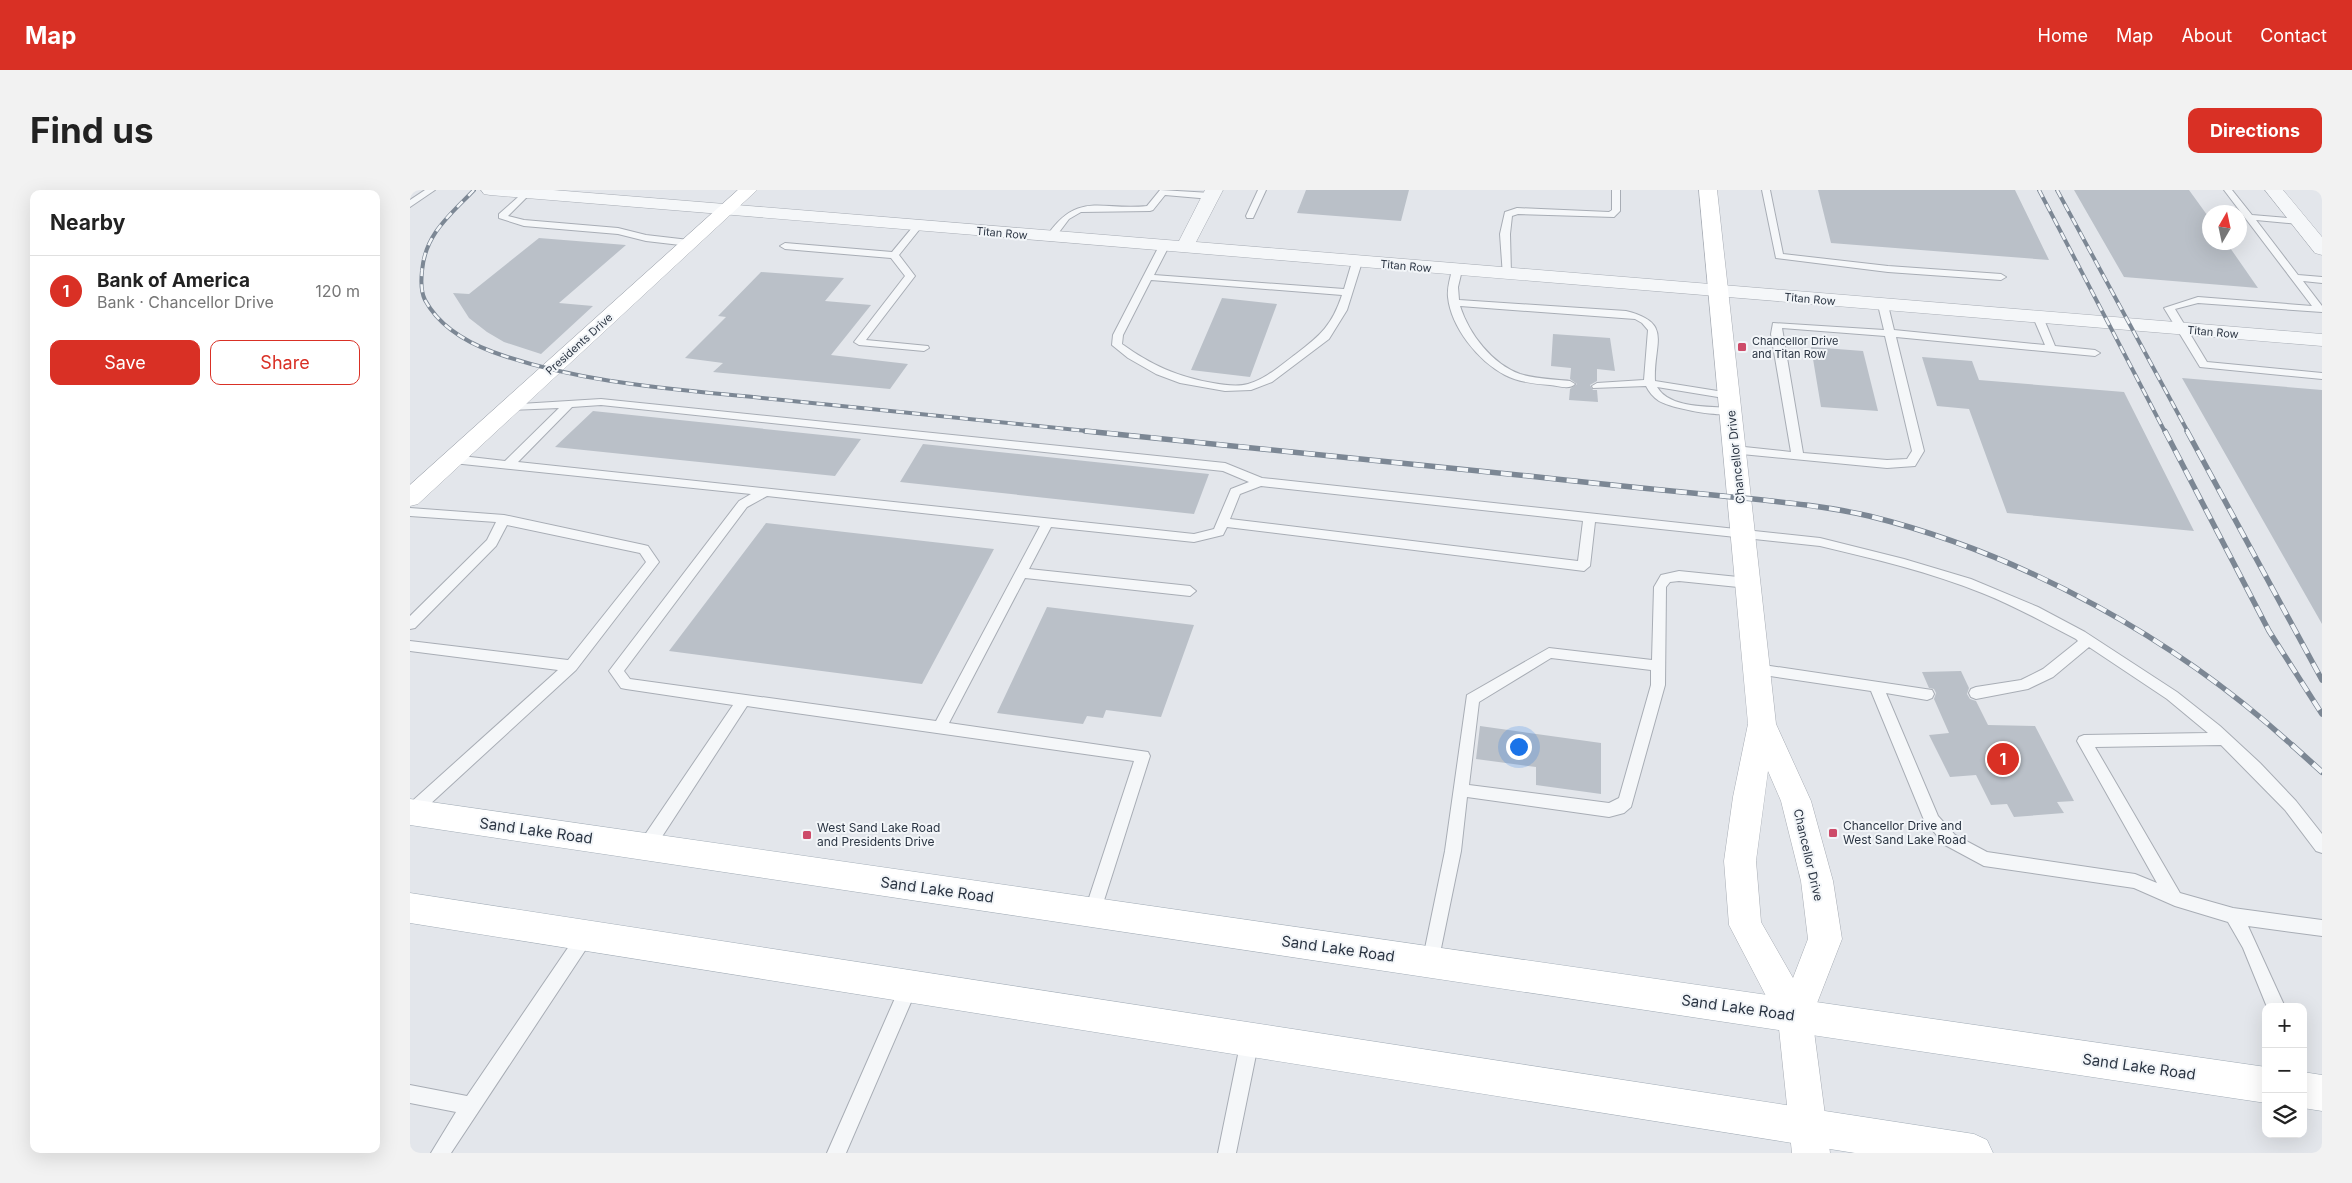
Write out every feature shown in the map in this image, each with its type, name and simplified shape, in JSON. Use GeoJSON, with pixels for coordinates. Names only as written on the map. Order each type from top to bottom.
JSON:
{"type":"FeatureCollection","features":[{"type":"Feature","properties":{"kind":"main road","name":"Presidents Drive"},"geometry":{"type":"LineString","coordinates":[[410,498],[748,190]]}},
{"type":"Feature","properties":{"kind":"main road","name":"Chancellor Drive"},"geometry":{"type":"LineString","coordinates":[[1708,190],[1762,724],[1748,797],[1740,861],[1745,925],[1795,1016],[1810,1140]]}},
{"type":"Feature","properties":{"kind":"main road","name":"Chancellor Drive"},"geometry":{"type":"LineString","coordinates":[[1762,724],[1796,800],[1817,881],[1825,940],[1795,1016]]}},
{"type":"Feature","properties":{"kind":"main road","name":"Sand Lake Road"},"geometry":{"type":"LineString","coordinates":[[410,812],[2262,1084]]}},
{"type":"Feature","properties":{"kind":"main road"},"geometry":{"type":"LineString","coordinates":[[410,908],[1250,1040],[1810,1140],[1974,1153]]}},
{"type":"Feature","properties":{"kind":"street","name":"Titan Row"},"geometry":{"type":"LineString","coordinates":[[490,190],[534,192],[1051,237],[2322,340]]}},
{"type":"Feature","properties":{"kind":"street"},"geometry":{"type":"LineString","coordinates":[[2274,190],[2322,249]]}},
{"type":"Feature","properties":{"kind":"street"},"geometry":{"type":"LineString","coordinates":[[1184,248],[1212,193]]}},
{"type":"Feature","properties":{"kind":"lane"},"geometry":{"type":"LineString","coordinates":[[410,204],[431,190]]}},
{"type":"Feature","properties":{"kind":"lane"},"geometry":{"type":"LineString","coordinates":[[1250,216],[1262,190]]}},
{"type":"Feature","properties":{"kind":"lane"},"geometry":{"type":"LineString","coordinates":[[1506,274],[1505,220],[1508,214],[1517,211],[1611,215],[1616,211],[1616,190]]}},
{"type":"Feature","properties":{"kind":"lane"},"geometry":{"type":"LineString","coordinates":[[1766,190],[1779,256],[1888,268],[2001,277]]}},
{"type":"Feature","properties":{"kind":"lane"},"geometry":{"type":"LineString","coordinates":[[2228,190],[2320,310],[2198,300],[2169,308],[2204,366],[2322,376]]}},
{"type":"Feature","properties":{"kind":"lane"},"geometry":{"type":"LineString","coordinates":[[1051,237],[1064,219],[1073,212],[1086,208],[1135,211],[1150,208],[1164,191],[1212,193]]}},
{"type":"Feature","properties":{"kind":"lane"},"geometry":{"type":"LineString","coordinates":[[534,192],[502,216],[507,220],[524,223],[618,231],[646,238],[689,244]]}},
{"type":"Feature","properties":{"kind":"lane"},"geometry":{"type":"LineString","coordinates":[[2249,217],[2299,221]]}},
{"type":"Feature","properties":{"kind":"lane"},"geometry":{"type":"LineString","coordinates":[[894,255],[919,225]]}},
{"type":"Feature","properties":{"kind":"lane"},"geometry":{"type":"LineString","coordinates":[[785,246],[894,255],[910,276],[859,342],[924,348]]}},
{"type":"Feature","properties":{"kind":"lane"},"geometry":{"type":"LineString","coordinates":[[1164,246],[1118,335],[1117,345],[1132,356],[1176,378],[1225,388],[1247,388],[1268,380],[1325,337],[1342,310],[1357,262]]}},
{"type":"Feature","properties":{"kind":"lane"},"geometry":{"type":"LineString","coordinates":[[1457,270],[1453,291],[1454,303],[1464,326],[1498,366],[1510,373],[1532,380],[1570,384]]}},
{"type":"Feature","properties":{"kind":"lane"},"geometry":{"type":"LineString","coordinates":[[1148,276],[1348,292]]}},
{"type":"Feature","properties":{"kind":"lane"},"geometry":{"type":"LineString","coordinates":[[2294,278],[2322,280]]}},
{"type":"Feature","properties":{"kind":"lane"},"geometry":{"type":"LineString","coordinates":[[1454,303],[1626,314],[1642,318],[1651,325],[1653,330],[1650,383],[1657,395],[1666,401],[1684,406],[1730,404]]}},
{"type":"Feature","properties":{"kind":"lane"},"geometry":{"type":"LineString","coordinates":[[1735,450],[1887,464],[1911,463],[1918,451],[1883,305]]}},
{"type":"Feature","properties":{"kind":"lane"},"geometry":{"type":"LineString","coordinates":[[2038,317],[2051,348]]}},
{"type":"Feature","properties":{"kind":"lane"},"geometry":{"type":"LineString","coordinates":[[1798,456],[1776,334],[1777,325],[1890,333],[2095,353]]}},
{"type":"Feature","properties":{"kind":"lane"},"geometry":{"type":"LineString","coordinates":[[1598,386],[1650,383],[1730,404]]}},
{"type":"Feature","properties":{"kind":"lane"},"geometry":{"type":"LineString","coordinates":[[510,407],[602,402],[1225,467],[1260,482],[1820,542],[1888,557],[1987,591],[2075,633],[2155,684],[2244,756],[2303,819],[2322,846]]}},
{"type":"Feature","properties":{"kind":"lane"},"geometry":{"type":"LineString","coordinates":[[508,464],[569,404]]}},
{"type":"Feature","properties":{"kind":"lane"},"geometry":{"type":"LineString","coordinates":[[453,459],[1194,538],[1219,532],[1235,492],[1260,482]]}},
{"type":"Feature","properties":{"kind":"lane"},"geometry":{"type":"LineString","coordinates":[[765,492],[743,504],[616,671],[626,684],[1143,756],[1092,913]]}},
{"type":"Feature","properties":{"kind":"lane"},"geometry":{"type":"LineString","coordinates":[[410,512],[504,519],[644,549],[652,562],[571,666],[410,812]]}},
{"type":"Feature","properties":{"kind":"lane"},"geometry":{"type":"LineString","coordinates":[[1223,522],[1584,566],[1590,517]]}},
{"type":"Feature","properties":{"kind":"lane"},"geometry":{"type":"LineString","coordinates":[[410,624],[492,543],[504,519]]}},
{"type":"Feature","properties":{"kind":"lane"},"geometry":{"type":"LineString","coordinates":[[940,727],[1047,523]]}},
{"type":"Feature","properties":{"kind":"lane"},"geometry":{"type":"LineString","coordinates":[[1021,573],[1190,591]]}},
{"type":"Feature","properties":{"kind":"lane"},"geometry":{"type":"LineString","coordinates":[[1461,790],[1609,810],[1619,808],[1626,802],[1658,685],[1660,587],[1666,578],[1679,576],[1748,584]]}},
{"type":"Feature","properties":{"kind":"lane"},"geometry":{"type":"LineString","coordinates":[[1976,693],[2023,686],[2048,673],[2087,640]]}},
{"type":"Feature","properties":{"kind":"lane"},"geometry":{"type":"LineString","coordinates":[[410,646],[571,666]]}},
{"type":"Feature","properties":{"kind":"lane"},"geometry":{"type":"LineString","coordinates":[[1430,962],[1453,851],[1472,699],[1549,653],[1659,666]]}},
{"type":"Feature","properties":{"kind":"lane"},"geometry":{"type":"LineString","coordinates":[[1757,669],[1927,694]]}},
{"type":"Feature","properties":{"kind":"lane"},"geometry":{"type":"LineString","coordinates":[[1876,686],[1932,820],[1950,840],[1984,859],[2135,880],[2175,899],[2233,916],[2322,928]]}},
{"type":"Feature","properties":{"kind":"lane"},"geometry":{"type":"LineString","coordinates":[[646,847],[744,700]]}},
{"type":"Feature","properties":{"kind":"lane"},"geometry":{"type":"LineString","coordinates":[[2175,899],[2084,741],[2224,739]]}},
{"type":"Feature","properties":{"kind":"lane"},"geometry":{"type":"LineString","coordinates":[[2233,916],[2249,943],[2274,1003]]}},
{"type":"Feature","properties":{"kind":"lane"},"geometry":{"type":"LineString","coordinates":[[440,1153],[586,935]]}},
{"type":"Feature","properties":{"kind":"lane"},"geometry":{"type":"LineString","coordinates":[[836,1153],[909,986]]}},
{"type":"Feature","properties":{"kind":"lane"},"geometry":{"type":"LineString","coordinates":[[1227,1153],[1250,1040]]}},
{"type":"Feature","properties":{"kind":"lane"},"geometry":{"type":"LineString","coordinates":[[410,1094],[472,1106]]}},
{"type":"Feature","properties":{"kind":"building"},"geometry":{"type":"Polygon","coordinates":[[[1306,190],[1409,190],[1401,221],[1297,213],[1306,190]]]}},
{"type":"Feature","properties":{"kind":"building"},"geometry":{"type":"Polygon","coordinates":[[[1818,190],[2015,190],[2049,260],[1831,243],[1818,190]]]}},
{"type":"Feature","properties":{"kind":"building"},"geometry":{"type":"Polygon","coordinates":[[[2074,190],[2189,190],[2202,208],[2202,250],[2232,250],[2258,288],[2124,277],[2074,190]]]}},
{"type":"Feature","properties":{"kind":"building"},"geometry":{"type":"Polygon","coordinates":[[[539,238],[626,245],[559,303],[593,306],[541,354],[504,342],[487,332],[469,318],[453,293],[469,294],[539,238]]]}},
{"type":"Feature","properties":{"kind":"building"},"geometry":{"type":"Polygon","coordinates":[[[761,272],[844,278],[825,301],[871,305],[831,355],[908,364],[890,389],[713,372],[723,363],[685,358],[726,317],[718,316],[761,272]]]}},
{"type":"Feature","properties":{"kind":"building"},"geometry":{"type":"Polygon","coordinates":[[[1222,298],[1277,304],[1250,377],[1191,370],[1222,298]]]}},
{"type":"Feature","properties":{"kind":"building"},"geometry":{"type":"Polygon","coordinates":[[[1553,334],[1610,338],[1615,371],[1597,369],[1597,381],[1590,385],[1593,390],[1597,390],[1598,402],[1569,400],[1570,389],[1577,384],[1570,379],[1571,368],[1551,366],[1553,334]]]}},
{"type":"Feature","properties":{"kind":"building"},"geometry":{"type":"Polygon","coordinates":[[[1811,347],[1863,351],[1878,411],[1821,407],[1811,347]]]}},
{"type":"Feature","properties":{"kind":"building"},"geometry":{"type":"Polygon","coordinates":[[[1922,357],[1972,361],[1979,380],[2124,392],[2194,531],[2007,513],[1969,409],[1937,406],[1922,357]]]}},
{"type":"Feature","properties":{"kind":"building"},"geometry":{"type":"Polygon","coordinates":[[[2182,378],[2322,390],[2322,624],[2182,378]]]}},
{"type":"Feature","properties":{"kind":"building"},"geometry":{"type":"Polygon","coordinates":[[[593,411],[861,439],[835,476],[555,447],[593,411]]]}},
{"type":"Feature","properties":{"kind":"building"},"geometry":{"type":"Polygon","coordinates":[[[923,444],[1209,474],[1194,514],[900,482],[923,444]]]}},
{"type":"Feature","properties":{"kind":"building"},"geometry":{"type":"Polygon","coordinates":[[[766,523],[994,549],[922,684],[669,651],[766,523]]]}},
{"type":"Feature","properties":{"kind":"building"},"geometry":{"type":"Polygon","coordinates":[[[1047,607],[1194,625],[1161,717],[1106,710],[1103,718],[1087,716],[1083,724],[997,713],[1047,607]]]}},
{"type":"Feature","properties":{"kind":"building"},"geometry":{"type":"Polygon","coordinates":[[[1961,671],[1969,688],[1967,694],[1970,699],[1976,701],[1988,725],[2035,726],[2074,801],[2057,802],[2064,813],[2014,817],[2007,804],[1991,805],[1976,775],[1950,777],[1929,735],[1949,733],[1934,699],[1936,693],[1934,689],[1929,688],[1922,672],[1961,671]]]}},
{"type":"Feature","properties":{"kind":"building"},"geometry":{"type":"Polygon","coordinates":[[[1480,726],[1601,743],[1601,794],[1536,785],[1536,767],[1476,759],[1480,726]]]}},
{"type":"Feature","properties":{"kind":"railway"},"geometry":{"type":"LineString","coordinates":[[474,190],[433,236],[424,258],[421,282],[425,300],[438,318],[463,338],[493,352],[525,363],[558,371],[626,383],[1097,432]]}},
{"type":"Feature","properties":{"kind":"railway"},"geometry":{"type":"LineString","coordinates":[[2039,190],[2165,432]]}},
{"type":"Feature","properties":{"kind":"railway"},"geometry":{"type":"LineString","coordinates":[[2057,190],[2188,432]]}},
{"type":"Feature","properties":{"kind":"railway"},"geometry":{"type":"LineString","coordinates":[[1085,431],[1778,502],[1869,516],[1927,532],[1984,553],[2040,577],[2095,605],[2148,636],[2199,670],[2248,707],[2293,746]]}},
{"type":"Feature","properties":{"kind":"railway"},"geometry":{"type":"LineString","coordinates":[[2165,431],[2269,631],[2322,714]]}},
{"type":"Feature","properties":{"kind":"railway"},"geometry":{"type":"LineString","coordinates":[[2187,431],[2322,680]]}},
{"type":"Feature","properties":{"kind":"railway"},"geometry":{"type":"LineString","coordinates":[[2292,745],[2322,772]]}},
{"type":"Feature","properties":{"kind":"place","name":"Chancellor Drive and Titan Row"},"geometry":{"type":"Point","coordinates":[1742,347]}},
{"type":"Feature","properties":{"kind":"place","name":"Bank of America"},"geometry":{"type":"Point","coordinates":[2003,759]}},
{"type":"Feature","properties":{"kind":"place","name":"Chancellor Drive and West Sand Lake Road"},"geometry":{"type":"Point","coordinates":[1833,833]}},
{"type":"Feature","properties":{"kind":"place","name":"West Sand Lake Road and Presidents Drive"},"geometry":{"type":"Point","coordinates":[807,835]}}]}
